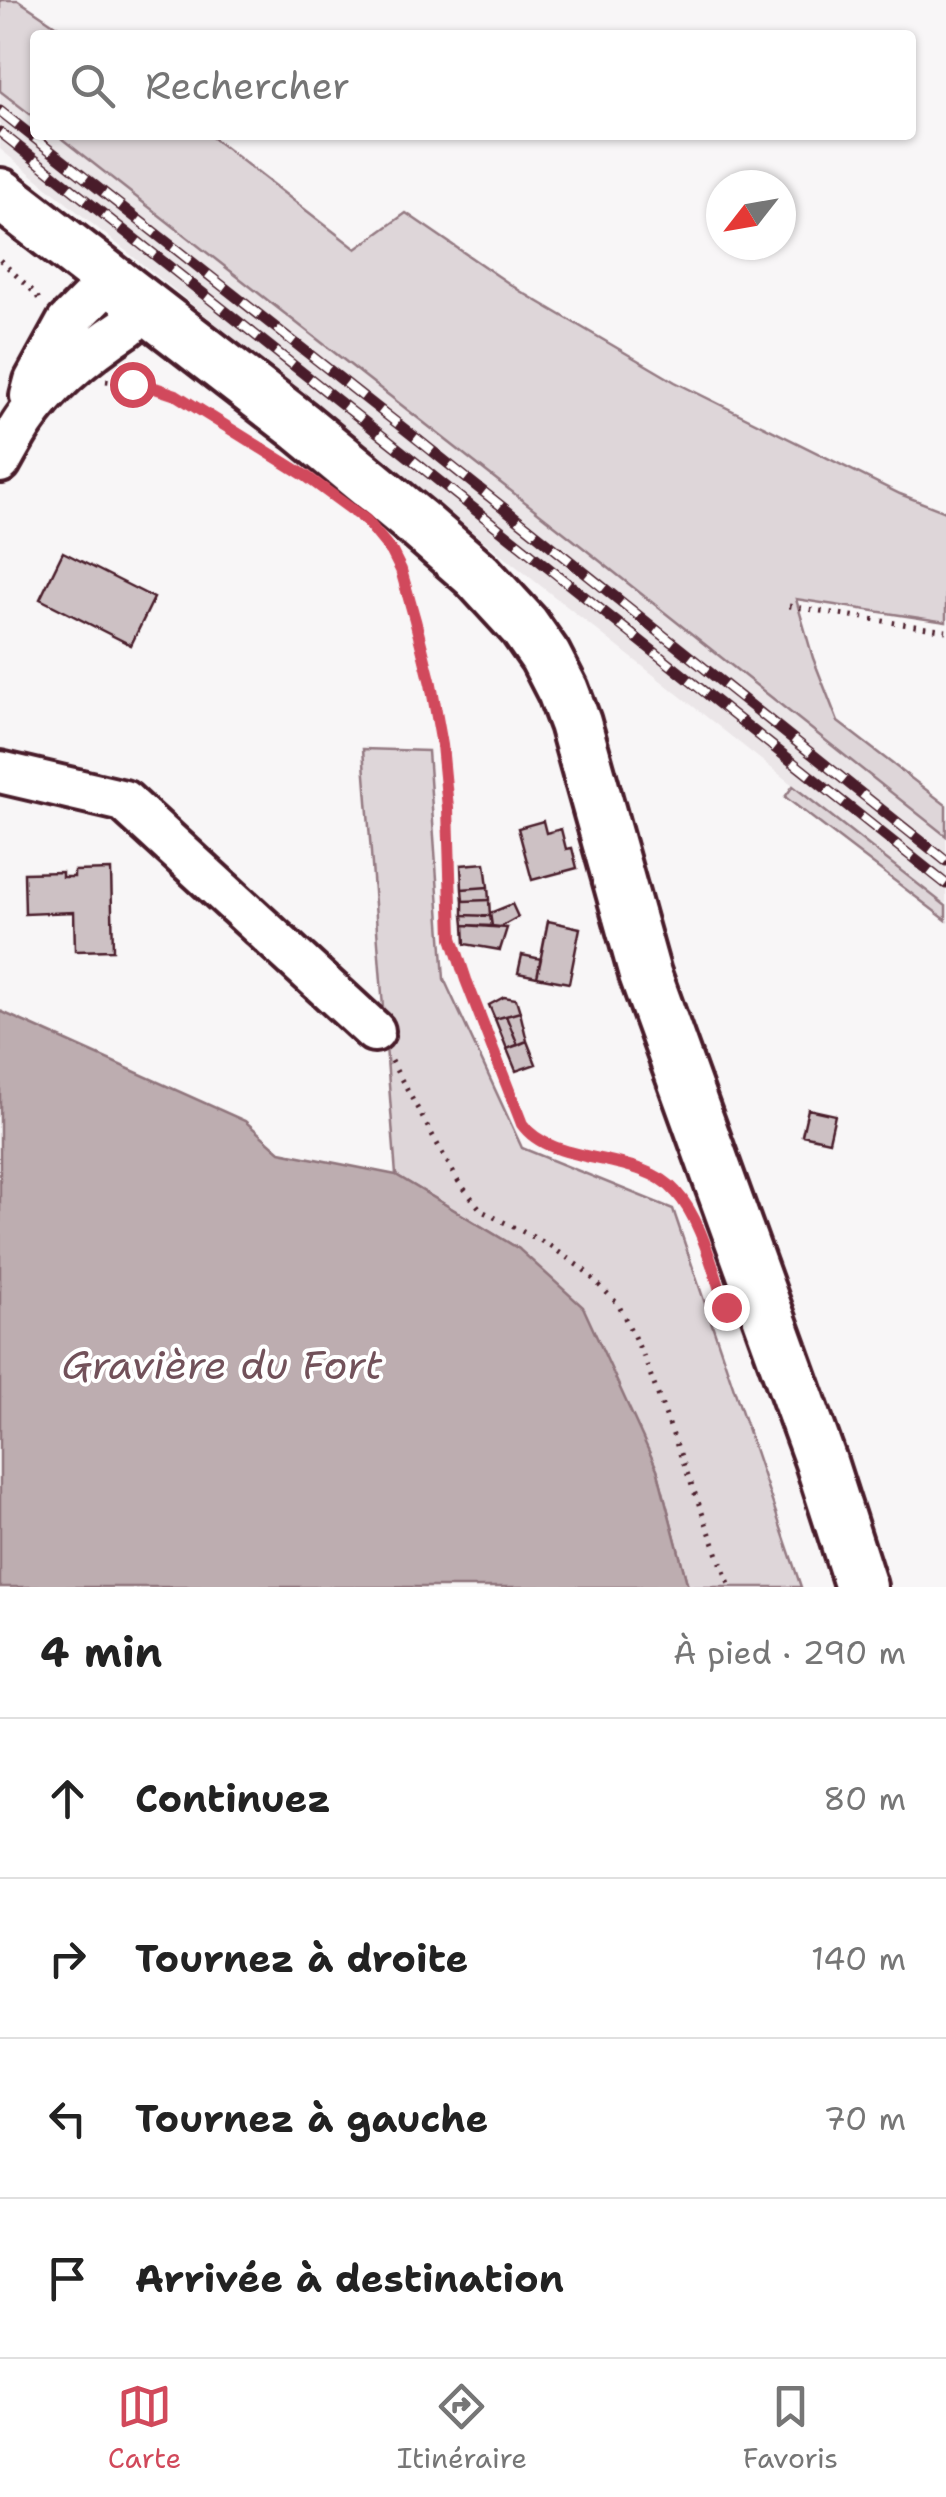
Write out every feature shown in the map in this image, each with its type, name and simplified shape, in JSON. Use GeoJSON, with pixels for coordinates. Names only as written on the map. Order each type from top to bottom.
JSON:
{"type":"FeatureCollection","features":[{"type":"Feature","properties":{"kind":"main road"},"geometry":{"type":"LineString","coordinates":[[0,194],[110,301]]}},
{"type":"Feature","properties":{"kind":"main road"},"geometry":{"type":"LineString","coordinates":[[0,226],[300,426],[406,538],[503,600],[545,656],[563,691],[592,776],[645,974],[820,1459],[861,1587]]}},
{"type":"Feature","properties":{"kind":"lane"},"geometry":{"type":"LineString","coordinates":[[0,462],[25,419],[36,381],[67,323],[110,301]]}},
{"type":"Feature","properties":{"kind":"lane"},"geometry":{"type":"LineString","coordinates":[[0,772],[124,801],[374,1032]]}},
{"type":"Feature","properties":{"kind":"path"},"geometry":{"type":"LineString","coordinates":[[0,260],[38,295],[39,309]]}},
{"type":"Feature","properties":{"kind":"path"},"geometry":{"type":"LineString","coordinates":[[95,379],[152,387],[176,395],[273,456]]}},
{"type":"Feature","properties":{"kind":"path"},"geometry":{"type":"LineString","coordinates":[[406,538],[401,570],[431,684],[442,745],[452,938],[522,1124],[531,1136],[548,1145],[655,1175],[686,1205]]}},
{"type":"Feature","properties":{"kind":"path"},"geometry":{"type":"LineString","coordinates":[[789,606],[946,632]]}},
{"type":"Feature","properties":{"kind":"path"},"geometry":{"type":"LineString","coordinates":[[374,1032],[458,1181],[482,1210],[550,1245],[584,1270],[618,1304],[644,1355],[730,1587]]}},
{"type":"Feature","properties":{"kind":"shaded area"},"geometry":{"type":"Polygon","coordinates":[[[0,0],[18,0],[63,30],[30,30],[30,114],[0,91],[0,0]]]}},
{"type":"Feature","properties":{"kind":"shaded area"},"geometry":{"type":"Polygon","coordinates":[[[0,91],[30,114],[30,140],[63,140],[946,836],[946,906],[479,537],[0,149],[0,91]]]}},
{"type":"Feature","properties":{"kind":"shaded area"},"geometry":{"type":"Polygon","coordinates":[[[63,140],[215,140],[356,249],[406,213],[520,291],[675,382],[900,494],[946,512],[946,622],[796,599],[838,722],[946,805],[946,836],[63,140]]]}},
{"type":"Feature","properties":{"kind":"shaded area"},"geometry":{"type":"Polygon","coordinates":[[[363,749],[428,751],[444,979],[522,1148],[673,1209],[801,1587],[688,1587],[657,1469],[519,1249],[396,1175],[363,749]]]}},
{"type":"Feature","properties":{"kind":"shaded area"},"geometry":{"type":"Polygon","coordinates":[[[793,786],[946,906],[946,920],[785,797],[793,786]]]}},
{"type":"Feature","properties":{"kind":"water","name":"Gravière du Fort"},"geometry":{"type":"Polygon","coordinates":[[[0,1011],[245,1121],[280,1152],[396,1175],[519,1249],[583,1307],[657,1469],[688,1587],[0,1587],[0,1011]]]}},
{"type":"Feature","properties":{"kind":"building"},"geometry":{"type":"Polygon","coordinates":[[[63,552],[154,598],[131,645],[40,599],[63,552]]]}},
{"type":"Feature","properties":{"kind":"building"},"geometry":{"type":"Polygon","coordinates":[[[543,821],[546,833],[561,829],[577,868],[532,880],[518,828],[543,821]]]}},
{"type":"Feature","properties":{"kind":"building"},"geometry":{"type":"Polygon","coordinates":[[[485,863],[488,887],[462,889],[461,865],[485,863]]]}},
{"type":"Feature","properties":{"kind":"building"},"geometry":{"type":"Polygon","coordinates":[[[111,870],[113,950],[75,951],[74,912],[25,914],[24,873],[62,872],[62,877],[74,877],[74,871],[111,870]]]}},
{"type":"Feature","properties":{"kind":"building"},"geometry":{"type":"Polygon","coordinates":[[[488,887],[489,900],[463,901],[462,889],[488,887]]]}},
{"type":"Feature","properties":{"kind":"building"},"geometry":{"type":"Polygon","coordinates":[[[489,900],[490,916],[463,915],[463,901],[489,900]]]}},
{"type":"Feature","properties":{"kind":"building"},"geometry":{"type":"Polygon","coordinates":[[[512,904],[518,917],[500,927],[492,926],[490,913],[512,904]]]}},
{"type":"Feature","properties":{"kind":"building"},"geometry":{"type":"Polygon","coordinates":[[[463,915],[490,916],[492,926],[464,925],[463,915]]]}},
{"type":"Feature","properties":{"kind":"building"},"geometry":{"type":"Polygon","coordinates":[[[548,921],[580,928],[569,983],[537,977],[548,921]]]}},
{"type":"Feature","properties":{"kind":"building"},"geometry":{"type":"Polygon","coordinates":[[[464,925],[507,928],[500,950],[465,944],[464,925]]]}},
{"type":"Feature","properties":{"kind":"building"},"geometry":{"type":"Polygon","coordinates":[[[522,955],[541,959],[537,977],[518,973],[522,955]]]}},
{"type":"Feature","properties":{"kind":"building"},"geometry":{"type":"Polygon","coordinates":[[[504,997],[516,999],[520,1012],[495,1019],[489,1005],[504,997]]]}},
{"type":"Feature","properties":{"kind":"building"},"geometry":{"type":"Polygon","coordinates":[[[520,1012],[527,1041],[518,1045],[506,1016],[520,1012]]]}},
{"type":"Feature","properties":{"kind":"building"},"geometry":{"type":"Polygon","coordinates":[[[506,1016],[518,1045],[507,1049],[495,1019],[506,1016]]]}},
{"type":"Feature","properties":{"kind":"building"},"geometry":{"type":"Polygon","coordinates":[[[527,1041],[536,1064],[516,1071],[507,1049],[527,1041]]]}},
{"type":"Feature","properties":{"kind":"building"},"geometry":{"type":"Polygon","coordinates":[[[808,1109],[835,1115],[829,1141],[802,1135],[808,1109]]]}},
{"type":"Feature","properties":{"kind":"railway"},"geometry":{"type":"LineString","coordinates":[[0,111],[30,135]]}},
{"type":"Feature","properties":{"kind":"railway"},"geometry":{"type":"LineString","coordinates":[[0,132],[946,884]]}},
{"type":"Feature","properties":{"kind":"railway"},"geometry":{"type":"LineString","coordinates":[[37,140],[946,861]]}},
{"type":"Feature","properties":{"kind":"route"},"geometry":{"type":"LineString","coordinates":[[132,384],[176,395],[306,476],[366,520],[392,552],[415,620],[442,745],[452,938],[522,1124],[531,1136],[548,1145],[637,1168],[667,1183],[692,1216],[726,1307]]}}]}
